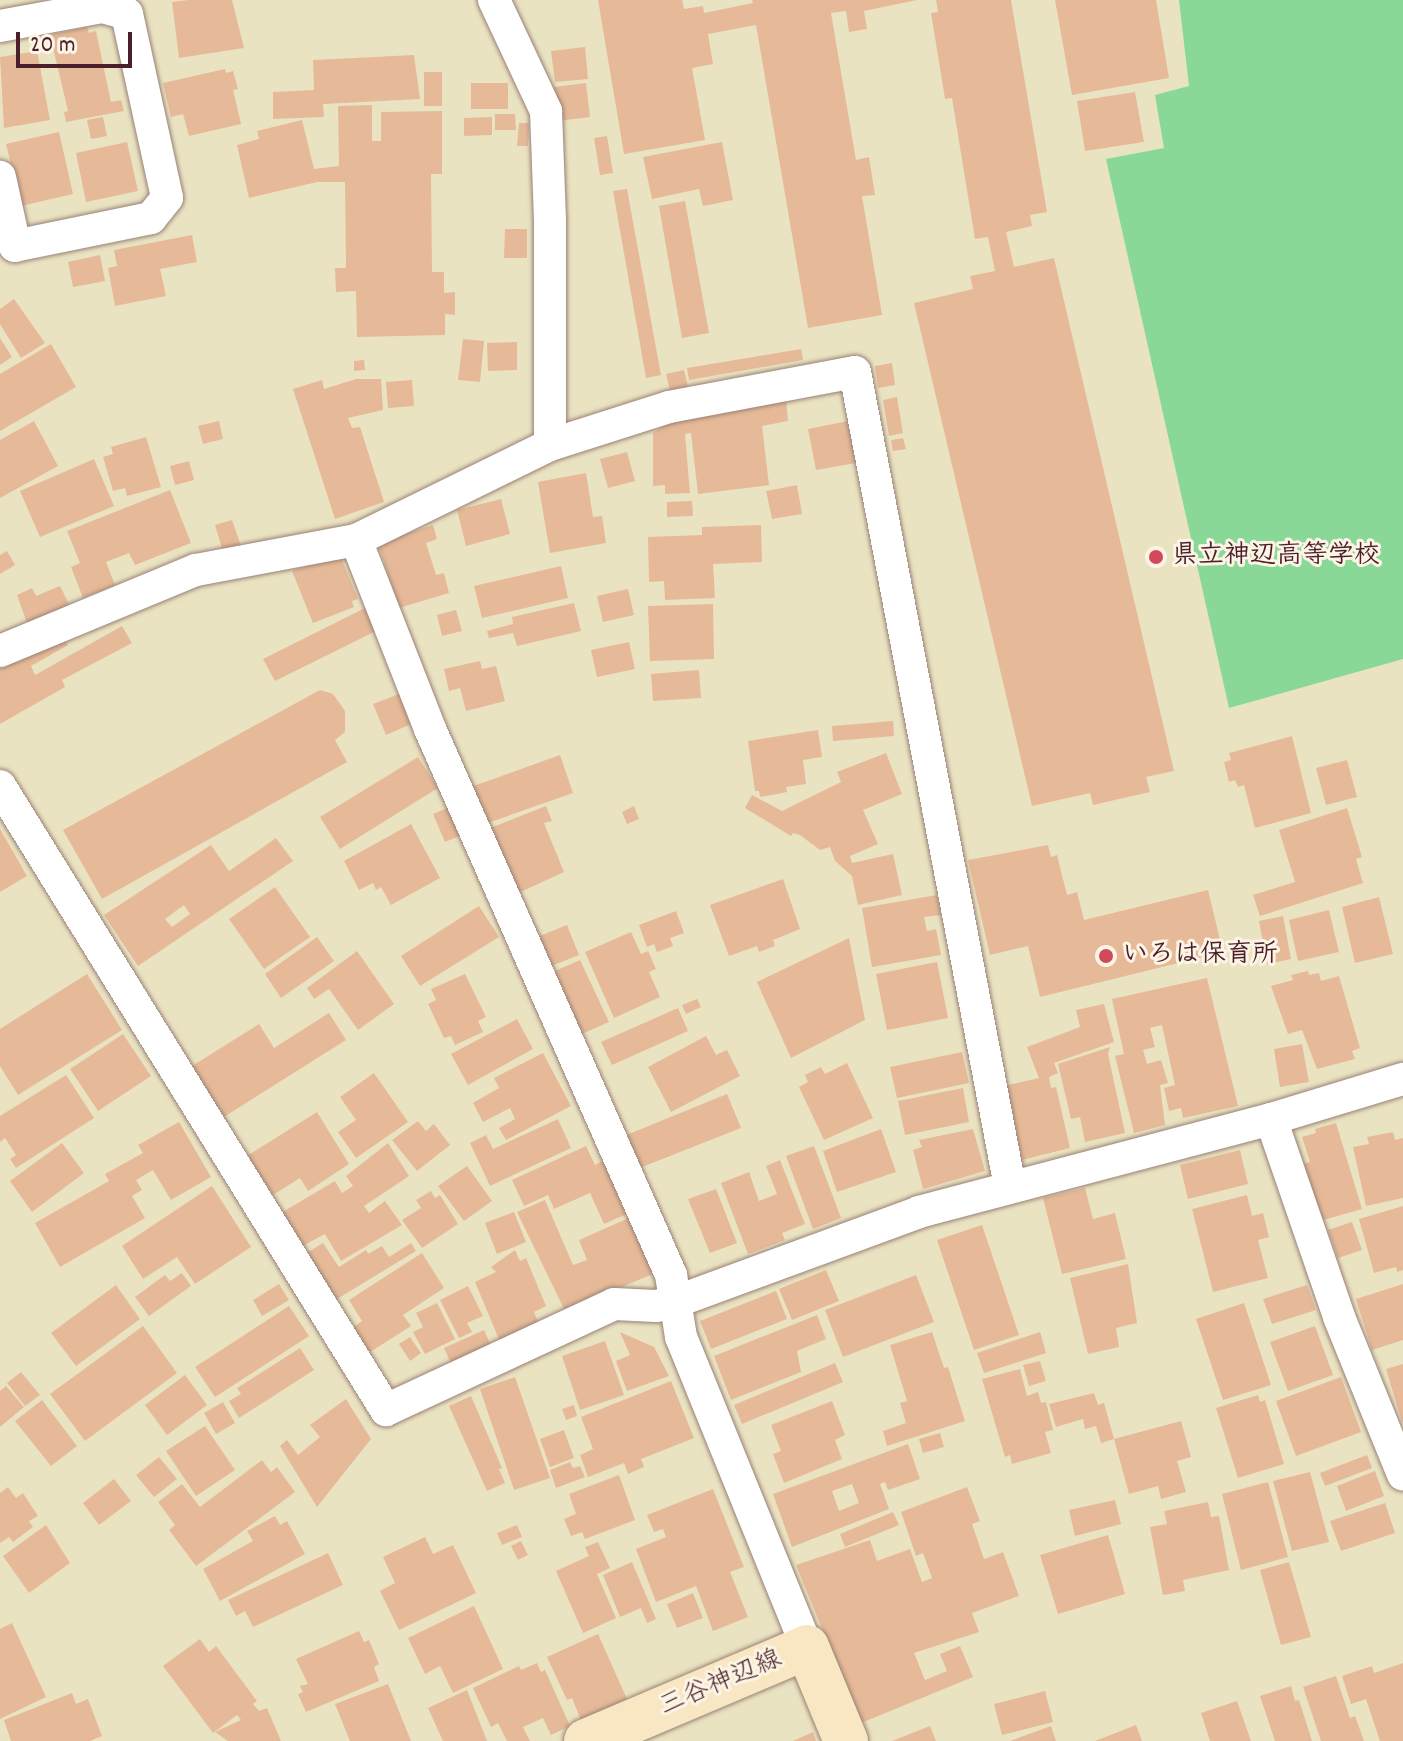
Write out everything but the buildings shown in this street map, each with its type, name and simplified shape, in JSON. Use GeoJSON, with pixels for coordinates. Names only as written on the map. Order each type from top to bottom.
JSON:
{"type":"FeatureCollection","features":[{"type":"Feature","properties":{"kind":"main road","name":"三谷神辺線"},"geometry":{"type":"LineString","coordinates":[[586,1741],[807,1647],[846,1741]]}},
{"type":"Feature","properties":{"kind":"street"},"geometry":{"type":"LineString","coordinates":[[494,0],[546,111],[550,220],[550,445]]}},
{"type":"Feature","properties":{"kind":"street"},"geometry":{"type":"LineString","coordinates":[[0,26],[103,7],[127,14],[167,198],[151,218],[15,246],[0,177]]}},
{"type":"Feature","properties":{"kind":"street"},"geometry":{"type":"LineString","coordinates":[[0,651],[115,600],[196,570],[356,540],[550,445],[669,407],[855,372],[1010,1187]]}},
{"type":"Feature","properties":{"kind":"street"},"geometry":{"type":"LineString","coordinates":[[356,540],[430,729],[671,1275],[681,1337],[807,1647]]}},
{"type":"Feature","properties":{"kind":"street"},"geometry":{"type":"LineString","coordinates":[[0,786],[386,1410],[614,1304],[656,1306],[675,1302],[919,1212],[1271,1119],[1403,1079]]}},
{"type":"Feature","properties":{"kind":"street"},"geometry":{"type":"LineString","coordinates":[[1271,1119],[1339,1317],[1403,1475]]}},
{"type":"Feature","properties":{"kind":"green space"},"geometry":{"type":"Polygon","coordinates":[[[1179,0],[1403,0],[1403,659],[1229,708],[1106,159],[1164,148],[1155,95],[1189,86],[1179,0]]]}},
{"type":"Feature","properties":{"kind":"place","name":"県立神辺高等学校"},"geometry":{"type":"Point","coordinates":[1156,557]}},
{"type":"Feature","properties":{"kind":"place","name":"いろは保育所"},"geometry":{"type":"Point","coordinates":[1106,956]}}]}
